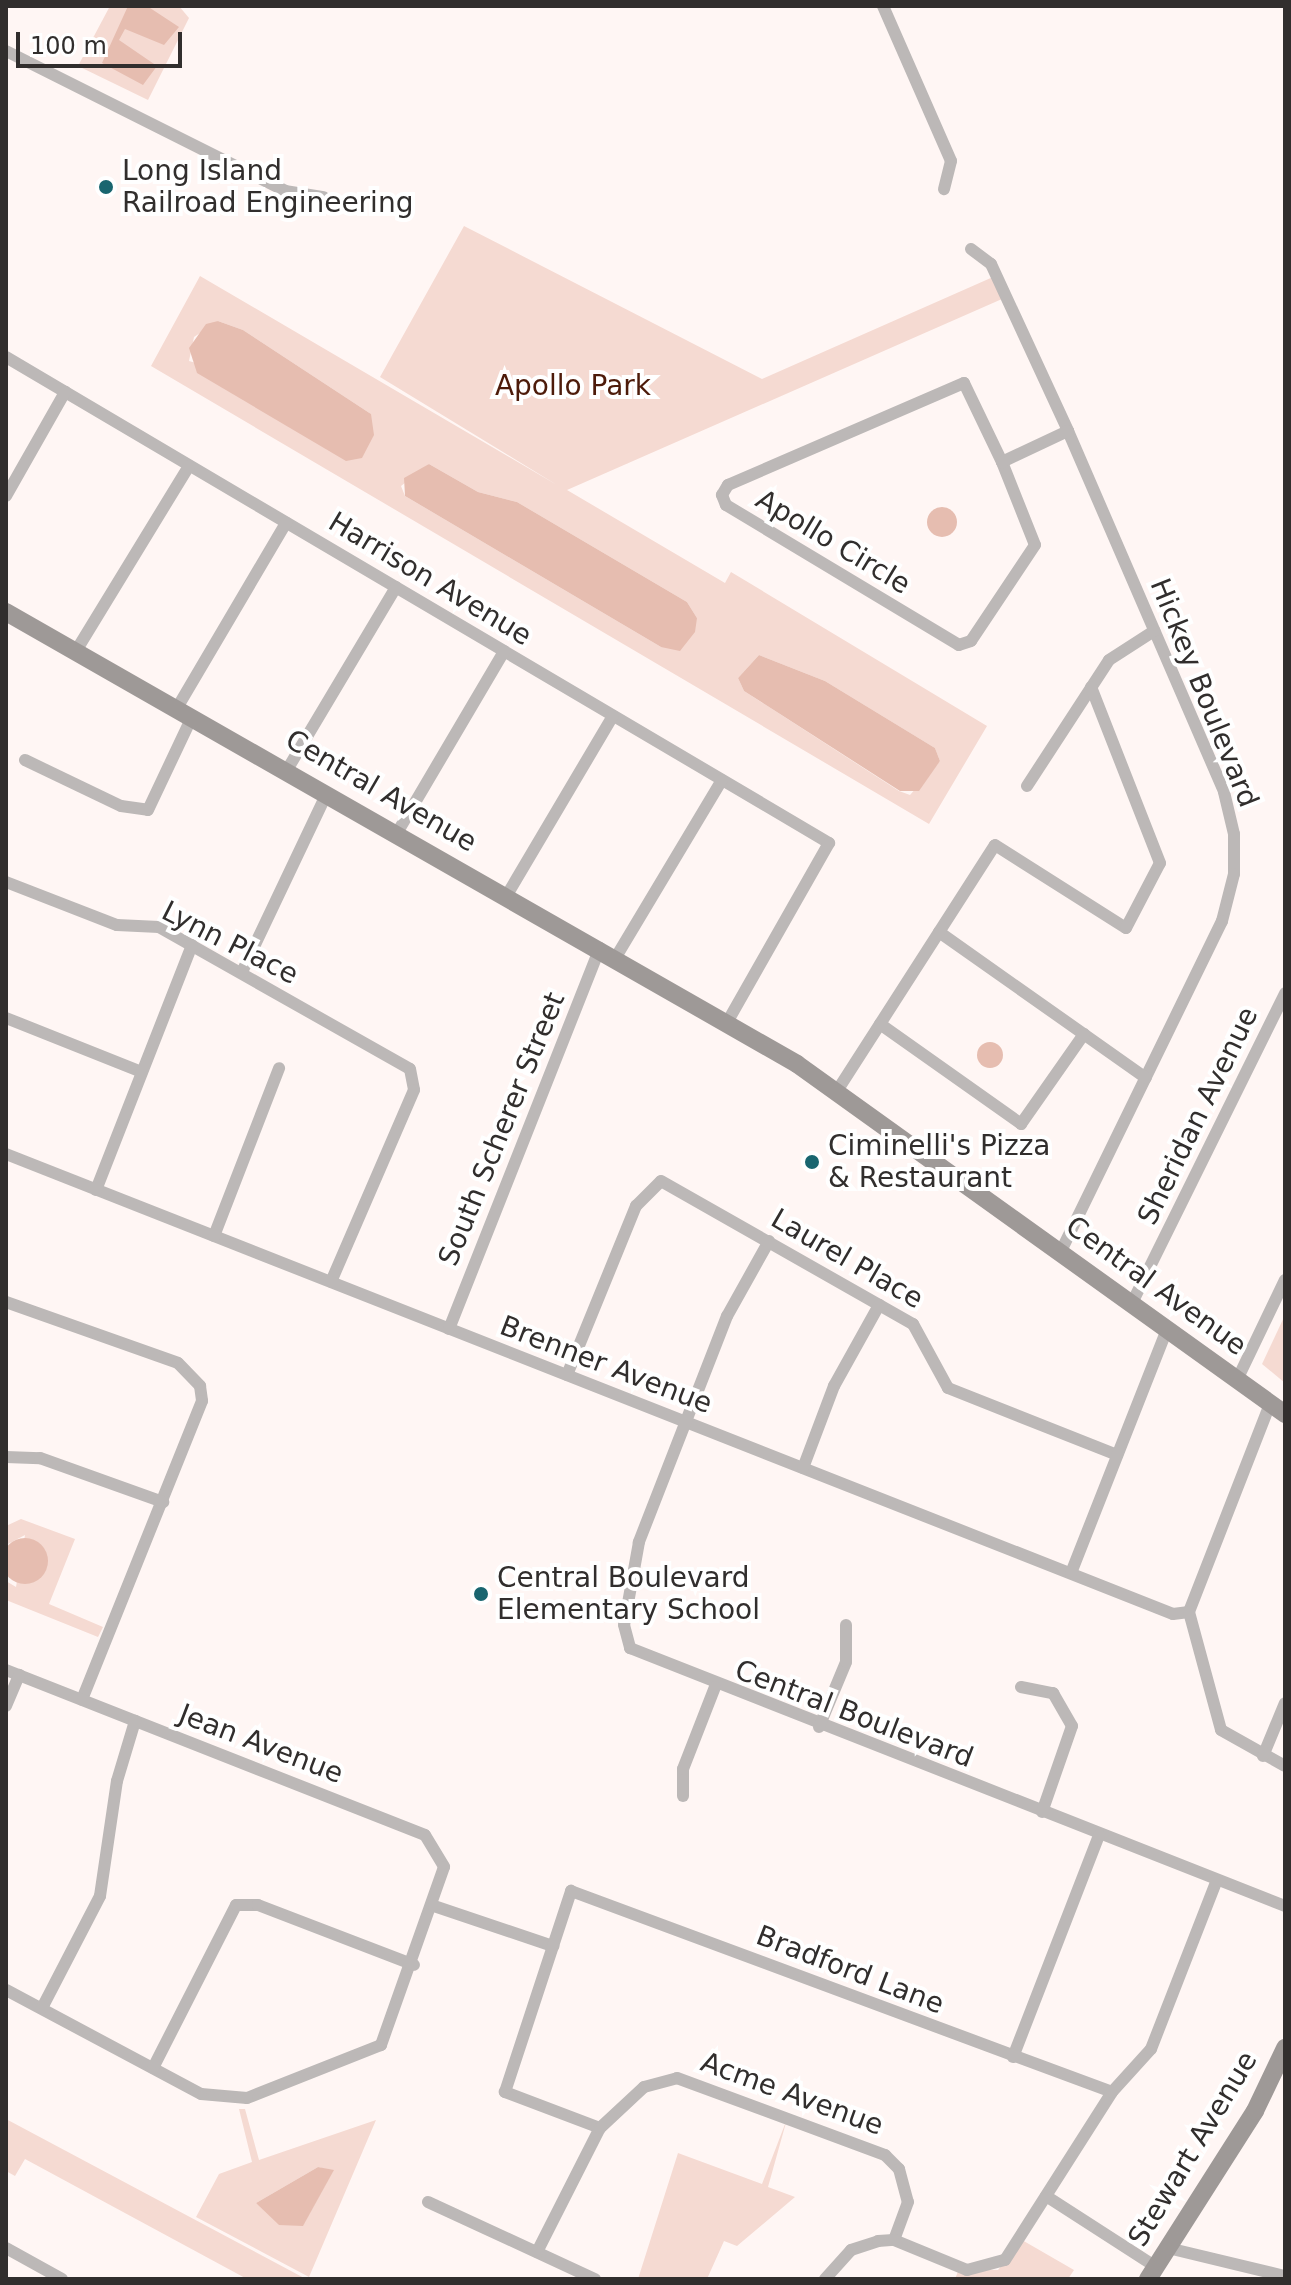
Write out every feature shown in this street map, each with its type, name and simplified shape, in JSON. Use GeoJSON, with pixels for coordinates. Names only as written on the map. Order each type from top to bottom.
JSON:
{"type":"FeatureCollection","features":[{"type":"Feature","properties":{"kind":"main road","name":"Central Avenue"},"geometry":{"type":"LineString","coordinates":[[6,612],[507,895],[613,950],[728,1021],[837,1091],[1278,1409]]}},
{"type":"Feature","properties":{"kind":"main road","name":"Stewart Avenue"},"geometry":{"type":"LineString","coordinates":[[1152,2273],[1255,2111],[1285,2048]]}},
{"type":"Feature","properties":{"kind":"street"},"geometry":{"type":"LineString","coordinates":[[883,6],[951,161],[944,189]]}},
{"type":"Feature","properties":{"kind":"street"},"geometry":{"type":"LineString","coordinates":[[6,51],[285,191],[324,197]]}},
{"type":"Feature","properties":{"kind":"street","name":"Hickey Boulevard"},"geometry":{"type":"LineString","coordinates":[[971,249],[991,264],[1068,431],[1224,792],[1235,857],[1222,921],[1061,1251]]}},
{"type":"Feature","properties":{"kind":"street","name":"Harrison Avenue"},"geometry":{"type":"LineString","coordinates":[[6,357],[829,843],[728,1021]]}},
{"type":"Feature","properties":{"kind":"street","name":"Apollo Circle"},"geometry":{"type":"LineString","coordinates":[[964,383],[1002,462],[1035,545],[971,641],[959,645],[726,505],[722,495],[728,485],[964,383]]}},
{"type":"Feature","properties":{"kind":"street"},"geometry":{"type":"LineString","coordinates":[[6,496],[65,392]]}},
{"type":"Feature","properties":{"kind":"street"},"geometry":{"type":"LineString","coordinates":[[1002,462],[1068,431]]}},
{"type":"Feature","properties":{"kind":"street"},"geometry":{"type":"LineString","coordinates":[[76,651],[189,466]]}},
{"type":"Feature","properties":{"kind":"street"},"geometry":{"type":"LineString","coordinates":[[25,760],[121,806],[148,810],[185,713],[286,523]]}},
{"type":"Feature","properties":{"kind":"street"},"geometry":{"type":"LineString","coordinates":[[287,770],[396,587]]}},
{"type":"Feature","properties":{"kind":"street"},"geometry":{"type":"LineString","coordinates":[[1027,786],[1091,687],[1123,647],[1154,631]]}},
{"type":"Feature","properties":{"kind":"street"},"geometry":{"type":"LineString","coordinates":[[397,833],[504,651]]}},
{"type":"Feature","properties":{"kind":"street"},"geometry":{"type":"LineString","coordinates":[[837,1091],[995,845],[1126,928],[1160,863],[1091,687]]}},
{"type":"Feature","properties":{"kind":"street"},"geometry":{"type":"LineString","coordinates":[[507,895],[613,716]]}},
{"type":"Feature","properties":{"kind":"street","name":"South Scherer Street"},"geometry":{"type":"LineString","coordinates":[[449,1329],[613,950],[722,780]]}},
{"type":"Feature","properties":{"kind":"street"},"geometry":{"type":"LineString","coordinates":[[242,972],[327,793]]}},
{"type":"Feature","properties":{"kind":"street","name":"Lynn Place"},"geometry":{"type":"LineString","coordinates":[[6,882],[117,925],[159,927],[410,1069],[416,1080],[331,1282]]}},
{"type":"Feature","properties":{"kind":"street"},"geometry":{"type":"LineString","coordinates":[[939,932],[1146,1078]]}},
{"type":"Feature","properties":{"kind":"street"},"geometry":{"type":"LineString","coordinates":[[96,1190],[192,945]]}},
{"type":"Feature","properties":{"kind":"street","name":"Sheridan Avenue"},"geometry":{"type":"LineString","coordinates":[[1132,1303],[1285,993]]}},
{"type":"Feature","properties":{"kind":"street"},"geometry":{"type":"LineString","coordinates":[[6,1018],[142,1072]]}},
{"type":"Feature","properties":{"kind":"street"},"geometry":{"type":"LineString","coordinates":[[880,1024],[1021,1124],[1084,1034]]}},
{"type":"Feature","properties":{"kind":"street"},"geometry":{"type":"LineString","coordinates":[[214,1236],[279,1068]]}},
{"type":"Feature","properties":{"kind":"street","name":"Brenner Avenue"},"geometry":{"type":"LineString","coordinates":[[6,1154],[1173,1614],[1189,1612]]}},
{"type":"Feature","properties":{"kind":"street","name":"Laurel Place"},"geometry":{"type":"LineString","coordinates":[[567,1375],[636,1206],[658,1182],[769,1241],[921,1330],[948,1388],[1117,1455]]}},
{"type":"Feature","properties":{"kind":"street","name":"Central Boulevard"},"geometry":{"type":"LineString","coordinates":[[769,1241],[727,1316],[639,1542],[624,1625],[637,1657],[1285,1906]]}},
{"type":"Feature","properties":{"kind":"street"},"geometry":{"type":"LineString","coordinates":[[1237,1380],[1285,1280]]}},
{"type":"Feature","properties":{"kind":"street"},"geometry":{"type":"LineString","coordinates":[[6,1302],[178,1363],[201,1391],[163,1502],[82,1700]]}},
{"type":"Feature","properties":{"kind":"street"},"geometry":{"type":"LineString","coordinates":[[803,1468],[834,1386],[879,1305]]}},
{"type":"Feature","properties":{"kind":"street"},"geometry":{"type":"LineString","coordinates":[[1071,1573],[1167,1329]]}},
{"type":"Feature","properties":{"kind":"street"},"geometry":{"type":"LineString","coordinates":[[1278,1409],[1189,1612],[1221,1730],[1285,1766]]}},
{"type":"Feature","properties":{"kind":"street"},"geometry":{"type":"LineString","coordinates":[[6,1457],[40,1458],[163,1502]]}},
{"type":"Feature","properties":{"kind":"street"},"geometry":{"type":"LineString","coordinates":[[819,1727],[846,1662],[846,1625]]}},
{"type":"Feature","properties":{"kind":"street","name":"Jean Avenue"},"geometry":{"type":"LineString","coordinates":[[6,1670],[425,1835],[444,1867],[434,1906],[390,2032],[352,2062],[231,2101],[153,2068],[6,1990]]}},
{"type":"Feature","properties":{"kind":"street"},"geometry":{"type":"LineString","coordinates":[[6,1706],[19,1675]]}},
{"type":"Feature","properties":{"kind":"street"},"geometry":{"type":"LineString","coordinates":[[683,1796],[683,1769],[715,1687]]}},
{"type":"Feature","properties":{"kind":"street"},"geometry":{"type":"LineString","coordinates":[[1021,1687],[1053,1693],[1072,1726],[1042,1812]]}},
{"type":"Feature","properties":{"kind":"street"},"geometry":{"type":"LineString","coordinates":[[1263,1756],[1285,1703]]}},
{"type":"Feature","properties":{"kind":"street"},"geometry":{"type":"LineString","coordinates":[[42,2008],[100,1896],[117,1781],[135,1721]]}},
{"type":"Feature","properties":{"kind":"street"},"geometry":{"type":"LineString","coordinates":[[1013,2057],[1099,1835]]}},
{"type":"Feature","properties":{"kind":"street"},"geometry":{"type":"LineString","coordinates":[[825,2279],[851,2250],[894,2240],[967,2270],[989,2269],[1005,2260],[1112,2092],[1151,2049],[1217,1880]]}},
{"type":"Feature","properties":{"kind":"street","name":"Bradford Lane"},"geometry":{"type":"LineString","coordinates":[[553,1946],[571,1891],[1112,2092]]}},
{"type":"Feature","properties":{"kind":"street"},"geometry":{"type":"LineString","coordinates":[[153,2068],[236,1905],[258,1905],[414,1965]]}},
{"type":"Feature","properties":{"kind":"street"},"geometry":{"type":"LineString","coordinates":[[434,1906],[553,1946],[505,2092],[600,2128]]}},
{"type":"Feature","properties":{"kind":"street","name":"Acme Avenue"},"geometry":{"type":"LineString","coordinates":[[537,2252],[600,2128],[644,2087],[677,2078],[876,2150],[906,2186],[894,2240]]}},
{"type":"Feature","properties":{"kind":"street"},"geometry":{"type":"LineString","coordinates":[[1046,2196],[1152,2273]]}},
{"type":"Feature","properties":{"kind":"street"},"geometry":{"type":"LineString","coordinates":[[428,2202],[595,2279]]}},
{"type":"Feature","properties":{"kind":"street"},"geometry":{"type":"LineString","coordinates":[[6,2248],[62,2279]]}},
{"type":"Feature","properties":{"kind":"street"},"geometry":{"type":"LineString","coordinates":[[1168,2248],[1285,2276]]}},
{"type":"Feature","properties":{"kind":"green space"},"geometry":{"type":"Polygon","coordinates":[[[110,6],[179,6],[189,18],[148,100],[78,66],[110,6]]]}},
{"type":"Feature","properties":{"kind":"green space","name":"Apollo Park"},"geometry":{"type":"Polygon","coordinates":[[[464,226],[762,379],[993,277],[1002,299],[567,490],[725,583],[731,572],[987,726],[929,824],[151,366],[200,276],[557,485],[380,377],[464,226]],[[218,321],[194,337],[189,361],[371,414],[243,330],[218,321]],[[429,464],[401,486],[405,496],[661,647],[697,618],[687,602],[517,502],[478,492],[429,464]],[[759,655],[738,678],[744,691],[899,791],[910,795],[940,761],[935,748],[825,681],[759,655]]]}},
{"type":"Feature","properties":{"kind":"green space"},"geometry":{"type":"Polygon","coordinates":[[[1285,1315],[1285,1383],[1262,1364],[1285,1315]]]}},
{"type":"Feature","properties":{"kind":"green space"},"geometry":{"type":"Polygon","coordinates":[[[21,1519],[75,1539],[49,1604],[103,1627],[98,1637],[6,1600],[6,1581],[16,1587],[25,1535],[6,1545],[6,1526],[21,1519]]]}},
{"type":"Feature","properties":{"kind":"green space"},"geometry":{"type":"Polygon","coordinates":[[[239,2109],[245,2109],[259,2160],[376,2120],[309,2277],[196,2217],[219,2174],[252,2162],[239,2109]],[[318,2167],[256,2203],[303,2225],[333,2171],[318,2167]]]}},
{"type":"Feature","properties":{"kind":"green space"},"geometry":{"type":"Polygon","coordinates":[[[6,2119],[306,2279],[247,2279],[25,2159],[15,2176],[6,2171],[6,2119]]]}},
{"type":"Feature","properties":{"kind":"green space"},"geometry":{"type":"Polygon","coordinates":[[[787,2119],[768,2187],[795,2197],[737,2246],[724,2241],[707,2279],[638,2279],[678,2153],[762,2184],[787,2119]]]}},
{"type":"Feature","properties":{"kind":"green space"},"geometry":{"type":"Polygon","coordinates":[[[1022,2240],[1074,2270],[1068,2279],[955,2279],[959,2269],[998,2270],[1022,2240]]]}},
{"type":"Feature","properties":{"kind":"shaded area"},"geometry":{"type":"Polygon","coordinates":[[[128,6],[147,6],[179,27],[164,45],[125,29],[119,40],[157,66],[143,85],[102,63],[128,6]]]}},
{"type":"Feature","properties":{"kind":"shaded area"},"geometry":{"type":"Polygon","coordinates":[[[218,321],[243,330],[371,414],[374,435],[362,458],[346,461],[197,373],[189,348],[206,324],[218,321]]]}},
{"type":"Feature","properties":{"kind":"shaded area"},"geometry":{"type":"Polygon","coordinates":[[[429,464],[478,492],[517,502],[687,602],[697,618],[695,632],[680,651],[661,647],[405,496],[404,478],[429,464]]]}},
{"type":"Feature","properties":{"kind":"shaded area"},"geometry":{"type":"Polygon","coordinates":[[[942,507],[953,511],[957,522],[953,533],[942,537],[931,533],[927,522],[931,511],[942,507]]]}},
{"type":"Feature","properties":{"kind":"shaded area"},"geometry":{"type":"Polygon","coordinates":[[[759,655],[825,681],[935,748],[940,761],[919,791],[900,791],[744,691],[738,678],[759,655]]]}},
{"type":"Feature","properties":{"kind":"shaded area"},"geometry":{"type":"Polygon","coordinates":[[[990,1042],[999,1046],[1003,1055],[999,1064],[990,1068],[981,1064],[977,1055],[981,1046],[990,1042]]]}},
{"type":"Feature","properties":{"kind":"shaded area"},"geometry":{"type":"Polygon","coordinates":[[[25,1538],[41,1545],[48,1561],[41,1577],[25,1584],[9,1577],[2,1561],[9,1545],[25,1538]]]}},
{"type":"Feature","properties":{"kind":"shaded area"},"geometry":{"type":"Polygon","coordinates":[[[318,2167],[334,2170],[303,2226],[279,2225],[256,2203],[318,2167]]]}},
{"type":"Feature","properties":{"kind":"place","name":"Long Island Railroad Engineering"},"geometry":{"type":"Point","coordinates":[106,187]}},
{"type":"Feature","properties":{"kind":"place","name":"Ciminelli's Pizza & Restaurant"},"geometry":{"type":"Point","coordinates":[812,1162]}},
{"type":"Feature","properties":{"kind":"place","name":"Central Boulevard Elementary School"},"geometry":{"type":"Point","coordinates":[481,1594]}}]}
